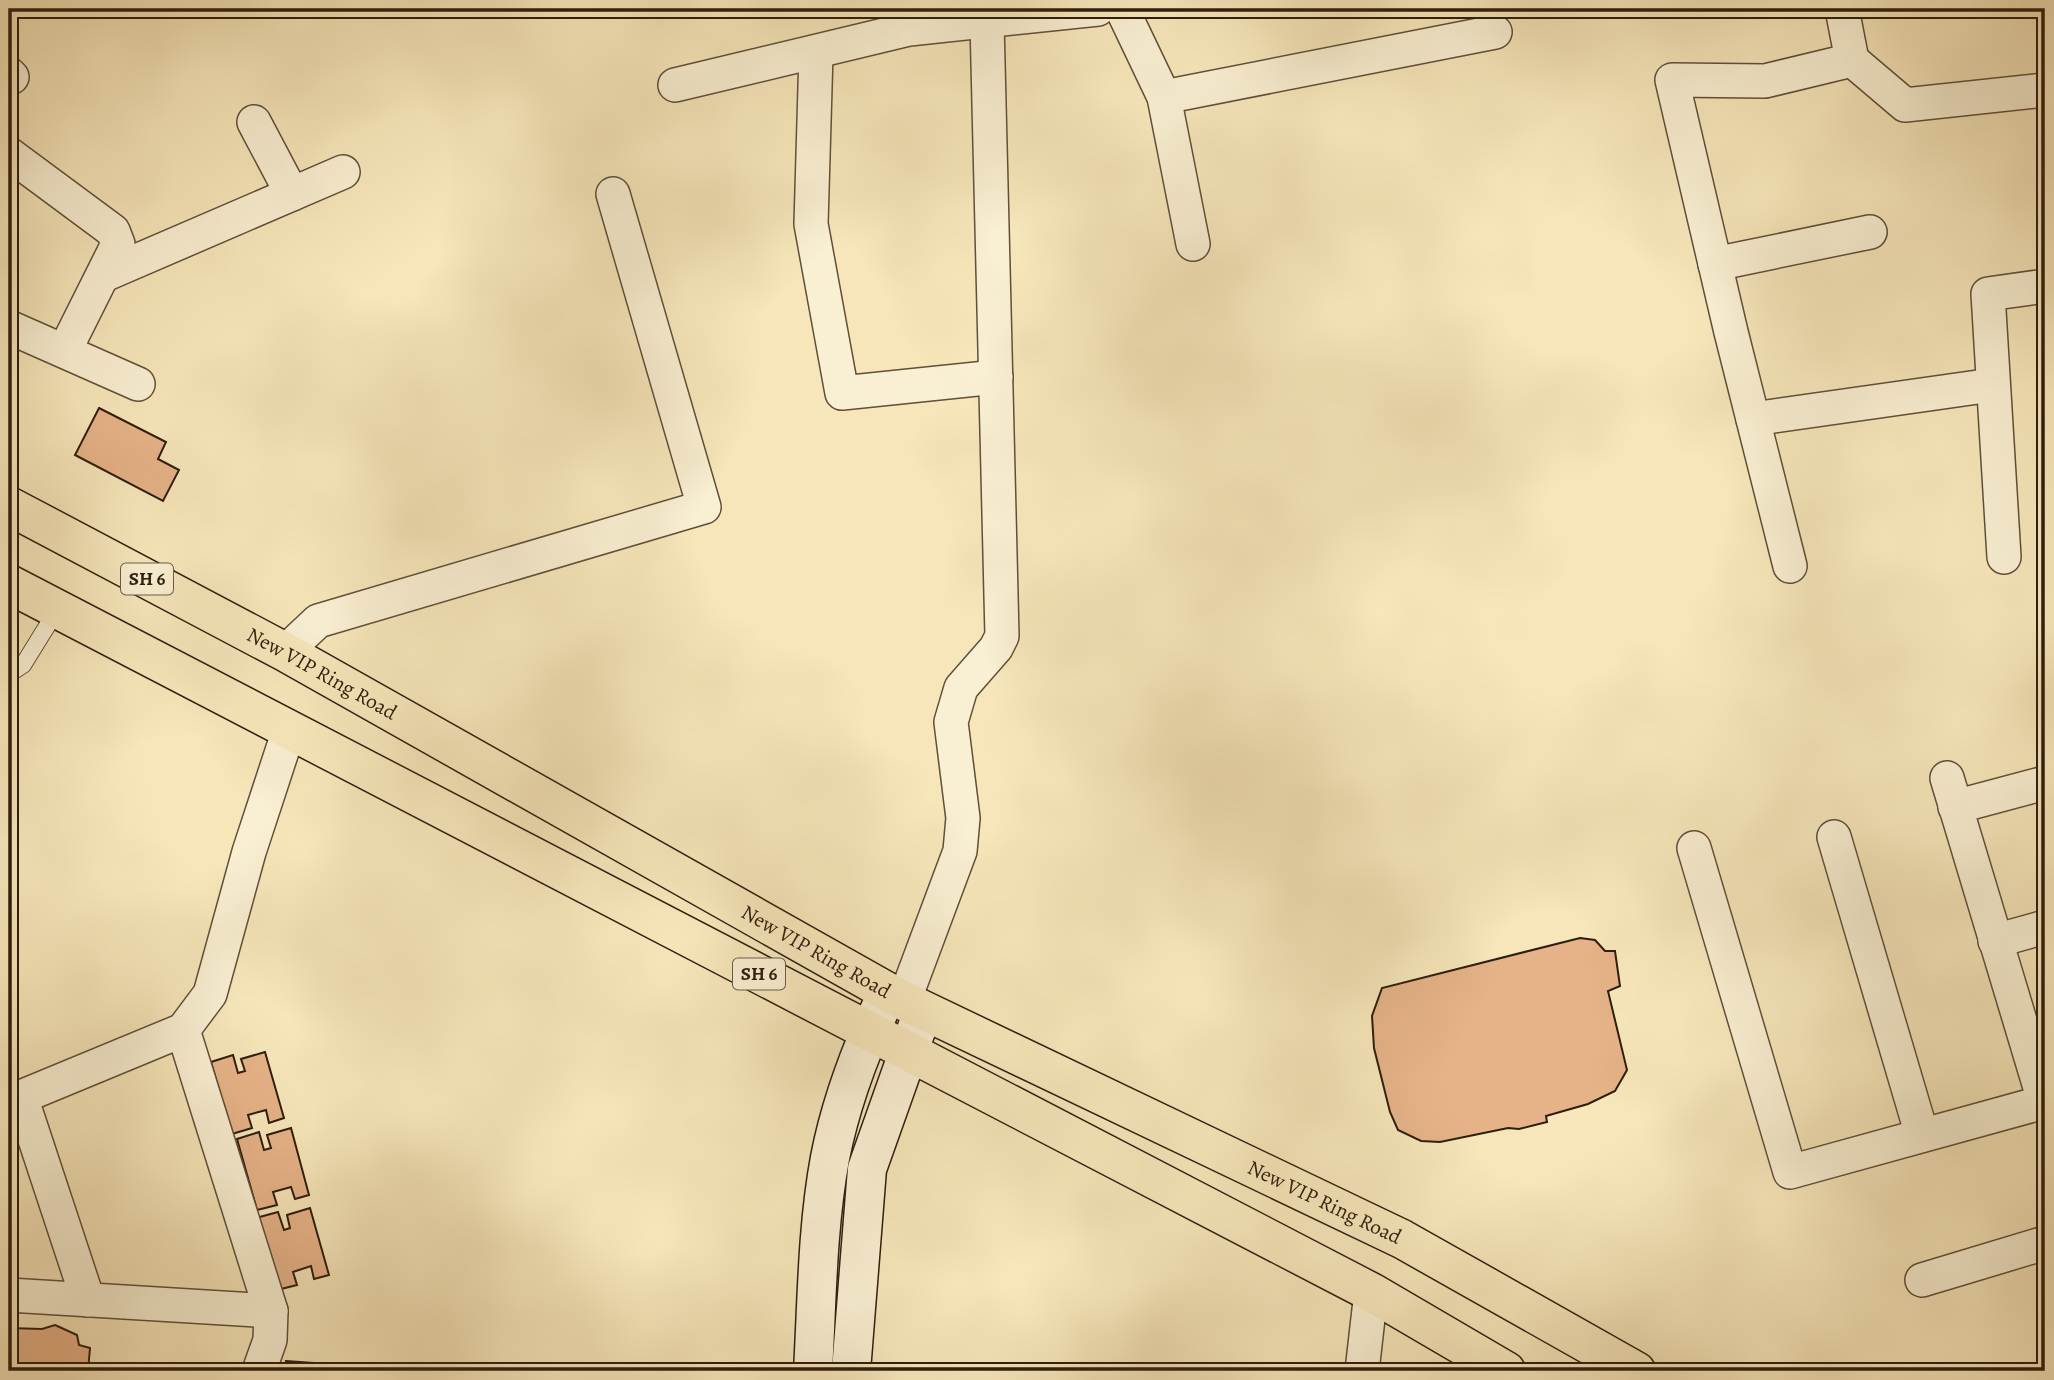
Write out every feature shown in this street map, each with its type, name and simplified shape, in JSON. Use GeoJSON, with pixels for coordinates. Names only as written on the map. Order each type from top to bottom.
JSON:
{"type":"FeatureCollection","features":[{"type":"Feature","properties":{"kind":"main road","name":"New VIP Ring Road"},"geometry":{"type":"LineString","coordinates":[[9,506],[285,652],[905,1001],[1402,1238],[1636,1371]]}},
{"type":"Feature","properties":{"kind":"main road","name":"SH 6"},"geometry":{"type":"LineString","coordinates":[[9,584],[1371,1292],[1506,1371]]}},
{"type":"Feature","properties":{"kind":"street"},"geometry":{"type":"LineString","coordinates":[[675,85],[816,53],[913,19],[987,22],[1098,9]]}},
{"type":"Feature","properties":{"kind":"street"},"geometry":{"type":"LineString","coordinates":[[1122,9],[1164,97],[1193,244]]}},
{"type":"Feature","properties":{"kind":"street"},"geometry":{"type":"LineString","coordinates":[[1842,9],[1852,60],[1905,105],[2045,90]]}},
{"type":"Feature","properties":{"kind":"street"},"geometry":{"type":"LineString","coordinates":[[851,1371],[867,1169],[908,1053],[905,1001],[960,851],[962,818],[951,722],[961,688],[996,648],[1002,636],[987,22]]}},
{"type":"Feature","properties":{"kind":"street"},"geometry":{"type":"LineString","coordinates":[[1164,97],[1495,32]]}},
{"type":"Feature","properties":{"kind":"street"},"geometry":{"type":"LineString","coordinates":[[816,53],[811,223],[842,393],[996,377]]}},
{"type":"Feature","properties":{"kind":"street"},"geometry":{"type":"LineString","coordinates":[[1790,565],[1672,80],[1765,80],[1852,60]]}},
{"type":"Feature","properties":{"kind":"street"},"geometry":{"type":"LineString","coordinates":[[254,122],[292,194]]}},
{"type":"Feature","properties":{"kind":"street"},"geometry":{"type":"LineString","coordinates":[[9,154],[113,231],[118,244],[65,350]]}},
{"type":"Feature","properties":{"kind":"street"},"geometry":{"type":"LineString","coordinates":[[104,275],[343,172]]}},
{"type":"Feature","properties":{"kind":"street"},"geometry":{"type":"LineString","coordinates":[[285,652],[318,621],[704,507],[613,194]]}},
{"type":"Feature","properties":{"kind":"street"},"geometry":{"type":"LineString","coordinates":[[1715,264],[1870,232]]}},
{"type":"Feature","properties":{"kind":"street"},"geometry":{"type":"LineString","coordinates":[[2004,557],[1988,294],[2045,286]]}},
{"type":"Feature","properties":{"kind":"street"},"geometry":{"type":"LineString","coordinates":[[9,327],[138,384]]}},
{"type":"Feature","properties":{"kind":"street"},"geometry":{"type":"LineString","coordinates":[[1753,419],[1992,385]]}},
{"type":"Feature","properties":{"kind":"street"},"geometry":{"type":"LineString","coordinates":[[88,1300],[15,1100],[183,1030],[210,994],[249,852],[289,730]]}},
{"type":"Feature","properties":{"kind":"street"},"geometry":{"type":"LineString","coordinates":[[1694,848],[1790,1172],[1922,1135],[2043,1092],[1951,792],[2045,783]]}},
{"type":"Feature","properties":{"kind":"street"},"geometry":{"type":"LineString","coordinates":[[1834,837],[1922,1135]]}},
{"type":"Feature","properties":{"kind":"street"},"geometry":{"type":"LineString","coordinates":[[1995,941],[2045,927]]}},
{"type":"Feature","properties":{"kind":"street"},"geometry":{"type":"LineString","coordinates":[[813,1371],[830,1159],[843,1107],[869,1031],[905,1001]]}},
{"type":"Feature","properties":{"kind":"street"},"geometry":{"type":"LineString","coordinates":[[183,1030],[271,1311],[270,1340],[260,1371]]}},
{"type":"Feature","properties":{"kind":"street"},"geometry":{"type":"LineString","coordinates":[[1922,1280],[2045,1243]]}},
{"type":"Feature","properties":{"kind":"street"},"geometry":{"type":"LineString","coordinates":[[1362,1371],[1371,1292]]}},
{"type":"Feature","properties":{"kind":"street"},"geometry":{"type":"LineString","coordinates":[[9,1295],[271,1311]]}},
{"type":"Feature","properties":{"kind":"lane"},"geometry":{"type":"LineString","coordinates":[[9,674],[23,665],[57,610]]}},
{"type":"Feature","properties":{"kind":"building"},"geometry":{"type":"Polygon","coordinates":[[[99,408],[166,442],[158,459],[179,470],[163,501],[75,455],[99,408]]]}},
{"type":"Feature","properties":{"kind":"building"},"geometry":{"type":"Polygon","coordinates":[[[1580,938],[1595,940],[1605,951],[1615,951],[1620,986],[1608,991],[1627,1070],[1615,1091],[1588,1104],[1546,1116],[1547,1122],[1519,1129],[1508,1128],[1440,1142],[1421,1141],[1398,1130],[1390,1112],[1374,1048],[1372,1016],[1382,988],[1580,938]]]}},
{"type":"Feature","properties":{"kind":"building"},"geometry":{"type":"Polygon","coordinates":[[[265,1052],[284,1118],[269,1123],[266,1110],[248,1115],[252,1128],[232,1134],[211,1062],[233,1055],[238,1073],[245,1071],[241,1059],[265,1052]]]}},
{"type":"Feature","properties":{"kind":"building"},"geometry":{"type":"Polygon","coordinates":[[[291,1128],[309,1195],[295,1199],[291,1187],[273,1192],[277,1205],[257,1210],[237,1139],[259,1132],[264,1150],[271,1148],[267,1135],[291,1128]]]}},
{"type":"Feature","properties":{"kind":"building"},"geometry":{"type":"Polygon","coordinates":[[[310,1208],[329,1275],[314,1279],[311,1266],[293,1272],[297,1285],[277,1290],[256,1218],[278,1212],[284,1230],[290,1228],[287,1215],[310,1208]]]}},
{"type":"Feature","properties":{"kind":"building"},"geometry":{"type":"Polygon","coordinates":[[[55,1325],[77,1335],[79,1345],[90,1348],[88,1371],[9,1371],[9,1328],[42,1329],[55,1325]]]}},
{"type":"Feature","properties":{"kind":"building"},"geometry":{"type":"Polygon","coordinates":[[[286,1361],[355,1366],[355,1371],[285,1371],[286,1361]]]}}]}
